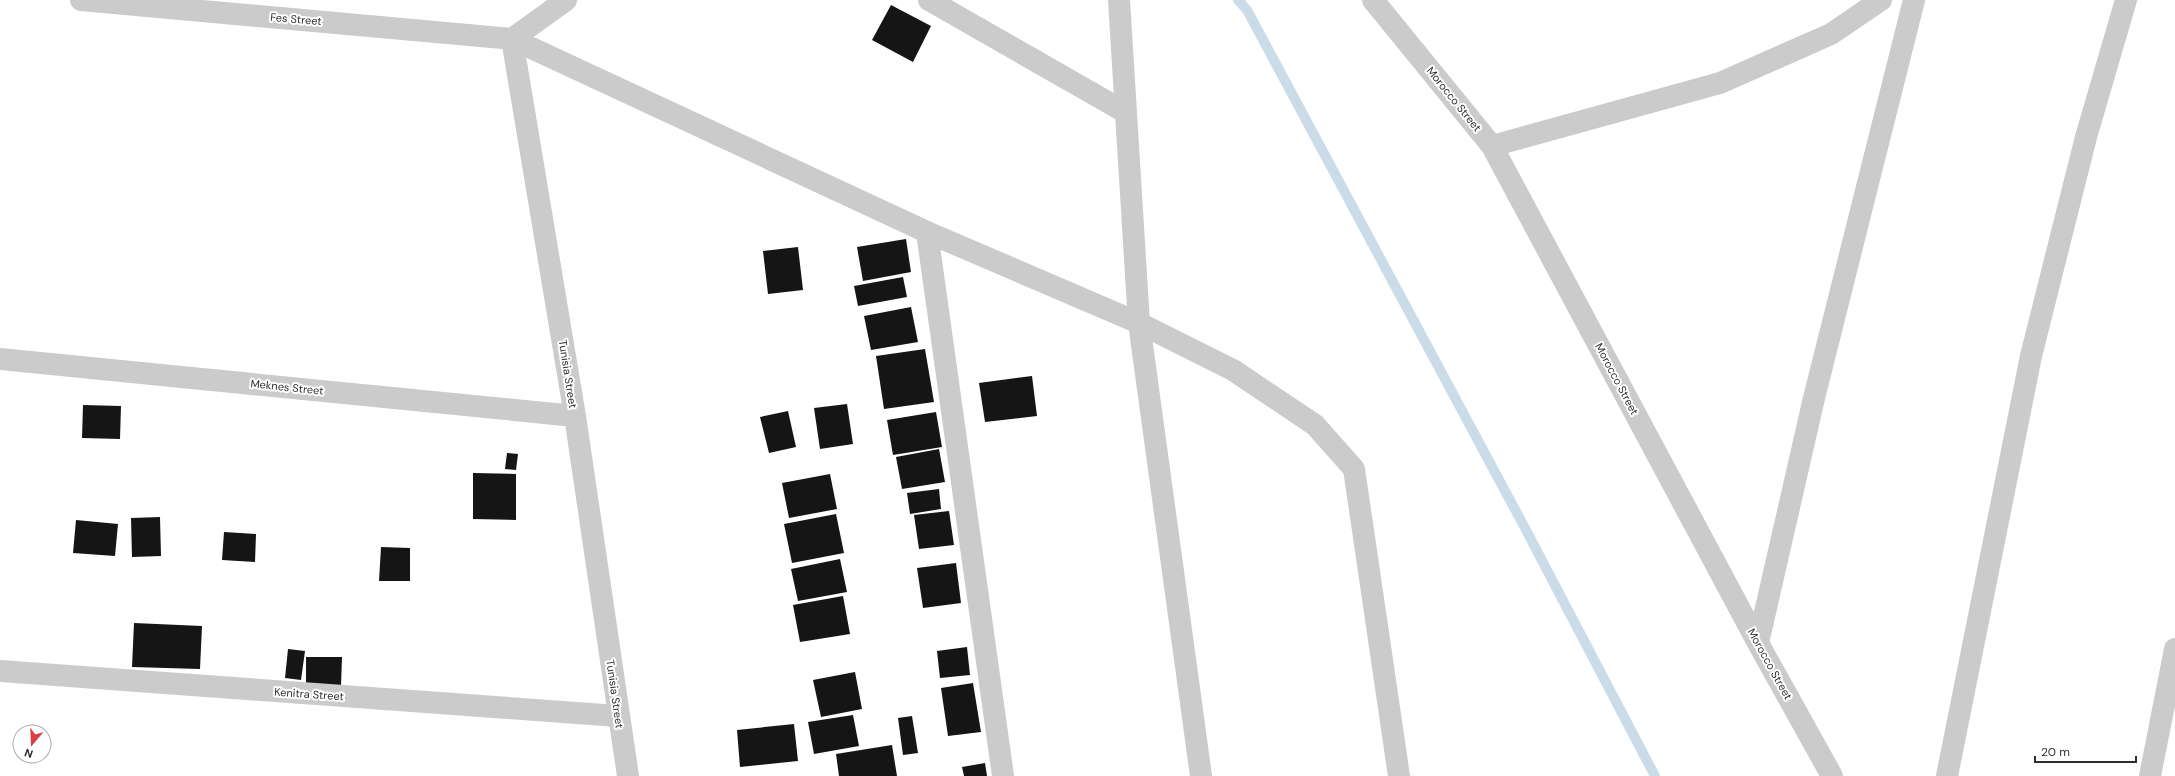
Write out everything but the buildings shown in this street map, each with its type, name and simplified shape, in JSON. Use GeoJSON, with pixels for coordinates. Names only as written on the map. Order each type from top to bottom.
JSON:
{"type":"FeatureCollection","features":[{"type":"Feature","properties":{"kind":"street","name":"Fes Street"},"geometry":{"type":"LineString","coordinates":[[81,0],[512,39],[927,232],[1139,323],[1240,374],[1315,425],[1354,469],[1399,776]]}},
{"type":"Feature","properties":{"kind":"street"},"geometry":{"type":"LineString","coordinates":[[512,39],[566,0]]}},
{"type":"Feature","properties":{"kind":"street"},"geometry":{"type":"LineString","coordinates":[[929,0],[1125,112]]}},
{"type":"Feature","properties":{"kind":"street"},"geometry":{"type":"LineString","coordinates":[[1119,0],[1139,323],[1201,776]]}},
{"type":"Feature","properties":{"kind":"street","name":"Morocco Street"},"geometry":{"type":"LineString","coordinates":[[1373,0],[1492,146],[1758,642],[1832,776]]}},
{"type":"Feature","properties":{"kind":"street"},"geometry":{"type":"LineString","coordinates":[[1492,146],[1624,108],[1720,83],[1831,34],[1881,0]]}},
{"type":"Feature","properties":{"kind":"street"},"geometry":{"type":"LineString","coordinates":[[1758,642],[1814,398],[1914,0]]}},
{"type":"Feature","properties":{"kind":"street"},"geometry":{"type":"LineString","coordinates":[[1947,776],[2031,356],[2086,137],[2126,0]]}},
{"type":"Feature","properties":{"kind":"street","name":"Tunisia Street"},"geometry":{"type":"LineString","coordinates":[[512,39],[575,416],[628,776]]}},
{"type":"Feature","properties":{"kind":"street"},"geometry":{"type":"LineString","coordinates":[[927,232],[1003,776]]}},
{"type":"Feature","properties":{"kind":"street","name":"Meknes Street"},"geometry":{"type":"LineString","coordinates":[[0,359],[575,416]]}},
{"type":"Feature","properties":{"kind":"street"},"geometry":{"type":"LineString","coordinates":[[2150,776],[2175,649]]}},
{"type":"Feature","properties":{"kind":"street","name":"Kenitra Street"},"geometry":{"type":"LineString","coordinates":[[0,671],[618,716]]}},
{"type":"Feature","properties":{"kind":"waterway"},"geometry":{"type":"LineString","coordinates":[[1238,0],[1247,10],[1526,530],[1655,776]]}}]}
